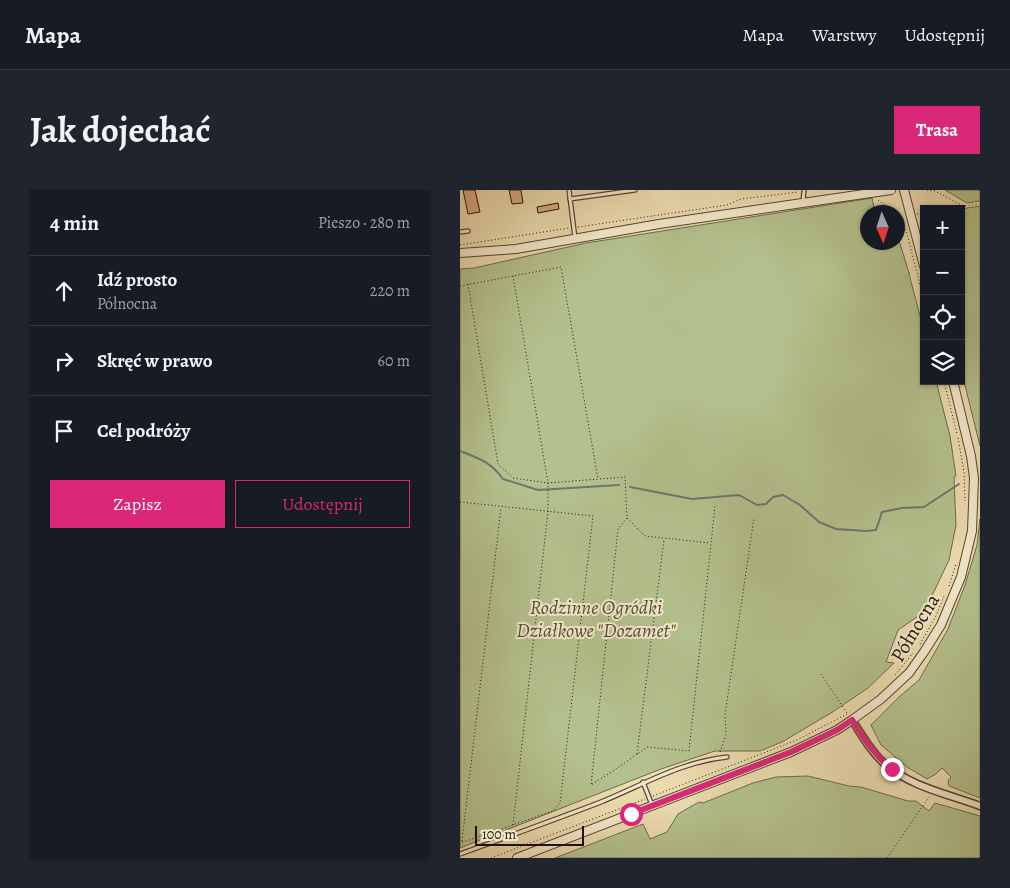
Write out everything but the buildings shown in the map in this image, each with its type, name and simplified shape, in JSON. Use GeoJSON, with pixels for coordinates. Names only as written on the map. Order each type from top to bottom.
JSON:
{"type":"FeatureCollection","features":[{"type":"Feature","properties":{"kind":"street"},"geometry":{"type":"LineString","coordinates":[[460,253],[516,249],[804,196],[891,190]]}},
{"type":"Feature","properties":{"kind":"street"},"geometry":{"type":"LineString","coordinates":[[904,190],[920,251]]}},
{"type":"Feature","properties":{"kind":"street","name":"Północna"},"geometry":{"type":"LineString","coordinates":[[517,858],[791,752],[837,730],[850,717],[881,699],[909,673],[940,625],[961,577],[972,531],[974,478],[971,456],[954,385]]}},
{"type":"Feature","properties":{"kind":"street"},"geometry":{"type":"LineString","coordinates":[[850,717],[883,762],[902,776],[933,790],[980,806]]}},
{"type":"Feature","properties":{"kind":"lane"},"geometry":{"type":"LineString","coordinates":[[568,190],[575,239]]}},
{"type":"Feature","properties":{"kind":"lane"},"geometry":{"type":"LineString","coordinates":[[589,190],[590,196]]}},
{"type":"Feature","properties":{"kind":"lane"},"geometry":{"type":"LineString","coordinates":[[570,199],[616,191],[635,190]]}},
{"type":"Feature","properties":{"kind":"lane"},"geometry":{"type":"LineString","coordinates":[[460,232],[468,231]]}},
{"type":"Feature","properties":{"kind":"lane"},"geometry":{"type":"LineString","coordinates":[[460,854],[602,802],[668,771],[711,758],[727,757]]}},
{"type":"Feature","properties":{"kind":"lane"},"geometry":{"type":"LineString","coordinates":[[644,782],[652,806]]}},
{"type":"Feature","properties":{"kind":"path"},"geometry":{"type":"LineString","coordinates":[[927,190],[935,191],[961,205]]}},
{"type":"Feature","properties":{"kind":"path"},"geometry":{"type":"LineString","coordinates":[[460,245],[726,205],[741,199],[797,192],[804,196]]}},
{"type":"Feature","properties":{"kind":"path"},"geometry":{"type":"LineString","coordinates":[[876,192],[877,200],[884,205]]}},
{"type":"Feature","properties":{"kind":"path"},"geometry":{"type":"LineString","coordinates":[[965,206],[980,204]]}},
{"type":"Feature","properties":{"kind":"path"},"geometry":{"type":"LineString","coordinates":[[905,226],[922,295]]}},
{"type":"Feature","properties":{"kind":"path"},"geometry":{"type":"LineString","coordinates":[[460,286],[561,267],[598,479]]}},
{"type":"Feature","properties":{"kind":"path"},"geometry":{"type":"LineString","coordinates":[[513,276],[548,484],[548,511],[513,825]]}},
{"type":"Feature","properties":{"kind":"path"},"geometry":{"type":"LineString","coordinates":[[468,284],[498,464],[513,478],[548,484],[625,477],[627,518],[618,529],[591,785],[646,747],[689,750],[714,506]]}},
{"type":"Feature","properties":{"kind":"path"},"geometry":{"type":"LineString","coordinates":[[945,385],[964,472],[965,503]]}},
{"type":"Feature","properties":{"kind":"path"},"geometry":{"type":"LineString","coordinates":[[460,502],[501,506],[593,516],[560,803],[553,812],[461,842],[501,506]]}},
{"type":"Feature","properties":{"kind":"path"},"geometry":{"type":"LineString","coordinates":[[627,518],[645,536],[711,544]]}},
{"type":"Feature","properties":{"kind":"path"},"geometry":{"type":"LineString","coordinates":[[718,758],[726,735],[725,715],[754,518]]}},
{"type":"Feature","properties":{"kind":"path"},"geometry":{"type":"LineString","coordinates":[[636,754],[664,538]]}},
{"type":"Feature","properties":{"kind":"path"},"geometry":{"type":"LineString","coordinates":[[948,587],[957,562]]}},
{"type":"Feature","properties":{"kind":"path"},"geometry":{"type":"LineString","coordinates":[[892,678],[916,649],[945,595]]}},
{"type":"Feature","properties":{"kind":"path"},"geometry":{"type":"LineString","coordinates":[[491,858],[797,740],[850,717],[821,674]]}},
{"type":"Feature","properties":{"kind":"path"},"geometry":{"type":"LineString","coordinates":[[887,858],[933,790]]}},
{"type":"Feature","properties":{"kind":"green space"},"geometry":{"type":"Polygon","coordinates":[[[945,190],[980,190],[980,201],[967,203],[945,190]]]}},
{"type":"Feature","properties":{"kind":"green space","name":"Rodzinne Ogródki Działkowe \"Dozamet\""},"geometry":{"type":"Polygon","coordinates":[[[872,198],[874,205],[860,205],[860,250],[902,250],[910,273],[920,316],[920,385],[937,385],[950,436],[956,476],[954,477],[956,525],[949,560],[930,600],[917,617],[898,630],[886,662],[894,663],[868,688],[782,742],[760,751],[715,751],[661,769],[460,848],[460,269],[474,268],[586,243],[872,198]]]}},
{"type":"Feature","properties":{"kind":"green space"},"geometry":{"type":"Polygon","coordinates":[[[980,206],[980,446],[965,385],[965,208],[980,206]]]}},
{"type":"Feature","properties":{"kind":"green space"},"geometry":{"type":"Polygon","coordinates":[[[980,519],[980,798],[949,786],[948,781],[951,777],[942,768],[927,779],[907,767],[881,745],[871,725],[919,680],[948,629],[965,585],[977,545],[980,519]]]}},
{"type":"Feature","properties":{"kind":"green space"},"geometry":{"type":"Polygon","coordinates":[[[808,776],[861,787],[908,801],[916,801],[929,811],[935,803],[980,816],[980,858],[555,858],[643,824],[650,839],[667,832],[678,814],[699,802],[703,803],[753,783],[776,777],[808,776]]]}},
{"type":"Feature","properties":{"kind":"waterway"},"geometry":{"type":"LineString","coordinates":[[460,451],[478,458],[494,468],[503,479],[538,490],[619,485]]}},
{"type":"Feature","properties":{"kind":"waterway"},"geometry":{"type":"LineString","coordinates":[[630,487],[692,499],[739,495],[757,505],[766,504],[773,497],[783,495],[800,505],[819,522],[836,529],[866,531],[876,530],[882,512],[902,508],[924,507],[959,484]]}},
{"type":"Feature","properties":{"kind":"route"},"geometry":{"type":"LineString","coordinates":[[631,814],[791,752],[837,730],[852,720],[868,744],[883,762],[892,769]]}}]}
